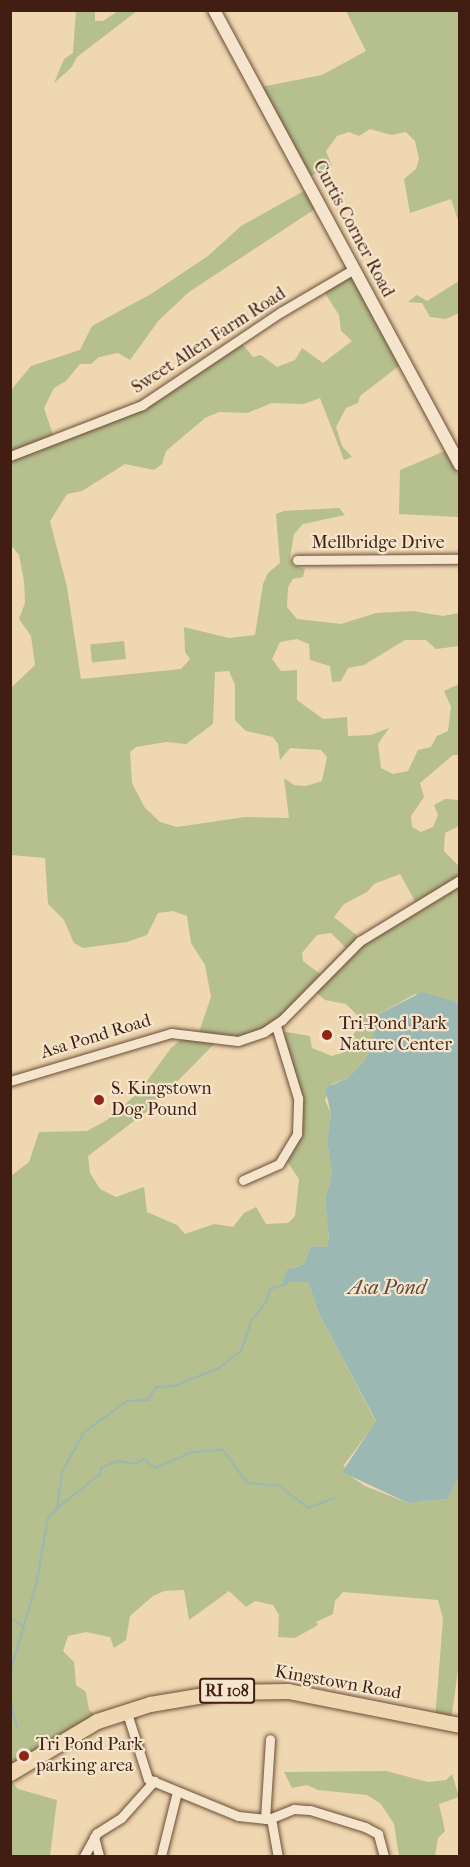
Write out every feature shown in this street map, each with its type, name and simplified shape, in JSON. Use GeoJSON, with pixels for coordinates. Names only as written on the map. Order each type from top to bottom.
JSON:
{"type":"FeatureCollection","features":[{"type":"Feature","properties":{"kind":"main road","name":"Kingstown Road"},"geometry":{"type":"LineString","coordinates":[[10,1773],[75,1732],[126,1710],[196,1695],[268,1690],[459,1725]]}},
{"type":"Feature","properties":{"kind":"street","name":"Curtis Corner Road"},"geometry":{"type":"LineString","coordinates":[[214,10],[459,465]]}},
{"type":"Feature","properties":{"kind":"street","name":"Sweet Allen Farm Road"},"geometry":{"type":"LineString","coordinates":[[10,456],[142,405],[281,312],[354,269]]}},
{"type":"Feature","properties":{"kind":"street","name":"Mellbridge Drive"},"geometry":{"type":"LineString","coordinates":[[297,560],[459,559]]}},
{"type":"Feature","properties":{"kind":"street","name":"Asa Pond Road"},"geometry":{"type":"LineString","coordinates":[[10,1081],[152,1036],[184,1033],[238,1041],[276,1026],[360,941],[459,880]]}},
{"type":"Feature","properties":{"kind":"street"},"geometry":{"type":"LineString","coordinates":[[243,1180],[279,1164],[297,1134],[298,1098],[276,1026]]}},
{"type":"Feature","properties":{"kind":"street"},"geometry":{"type":"LineString","coordinates":[[126,1710],[143,1770],[154,1781],[238,1816],[268,1818],[294,1809],[310,1809],[365,1827],[378,1834],[384,1857]]}},
{"type":"Feature","properties":{"kind":"street"},"geometry":{"type":"LineString","coordinates":[[270,1738],[268,1818],[278,1857]]}},
{"type":"Feature","properties":{"kind":"street"},"geometry":{"type":"LineString","coordinates":[[84,1857],[94,1837],[121,1818],[154,1781]]}},
{"type":"Feature","properties":{"kind":"street"},"geometry":{"type":"LineString","coordinates":[[160,1857],[177,1792]]}},
{"type":"Feature","properties":{"kind":"street"},"geometry":{"type":"LineString","coordinates":[[94,1837],[99,1857]]}},
{"type":"Feature","properties":{"kind":"green space"},"geometry":{"type":"Polygon","coordinates":[[[76,11],[95,11],[95,21],[103,21],[118,11],[137,11],[77,57],[71,68],[54,83],[64,59],[73,53],[76,11]]]}},
{"type":"Feature","properties":{"kind":"green space"},"geometry":{"type":"Polygon","coordinates":[[[346,11],[459,11],[459,223],[451,199],[410,213],[404,179],[416,169],[419,159],[415,141],[406,132],[392,135],[370,129],[359,136],[349,132],[337,136],[326,151],[332,166],[307,178],[256,88],[322,75],[366,51],[346,11]]]}},
{"type":"Feature","properties":{"kind":"green space"},"geometry":{"type":"Polygon","coordinates":[[[311,187],[321,205],[189,292],[159,320],[130,360],[118,353],[99,357],[91,364],[80,364],[66,381],[54,388],[44,408],[54,438],[122,414],[240,341],[253,357],[261,355],[277,367],[295,360],[302,348],[323,363],[352,341],[341,331],[339,315],[323,290],[355,270],[404,362],[360,396],[358,403],[346,408],[336,427],[342,446],[352,457],[344,460],[320,398],[304,404],[272,403],[247,413],[219,412],[205,418],[166,451],[162,464],[154,470],[125,464],[82,491],[67,494],[50,521],[67,587],[81,679],[181,669],[190,659],[185,652],[184,627],[229,638],[255,635],[263,584],[268,573],[280,563],[276,514],[284,511],[339,508],[345,515],[303,524],[294,534],[290,558],[293,565],[305,569],[303,577],[293,579],[288,587],[287,607],[297,619],[341,624],[376,613],[413,611],[443,616],[459,613],[459,646],[436,649],[426,640],[405,640],[364,665],[348,668],[341,681],[332,682],[330,666],[310,660],[309,644],[297,639],[280,642],[272,659],[281,671],[297,670],[297,700],[323,719],[347,717],[348,736],[371,735],[389,728],[378,744],[381,768],[393,774],[408,771],[418,750],[431,747],[437,736],[448,731],[451,707],[444,691],[459,684],[459,755],[453,755],[420,783],[424,797],[411,816],[412,827],[421,832],[433,827],[438,815],[434,805],[445,799],[459,800],[459,826],[445,833],[444,851],[459,866],[459,1003],[415,994],[379,1014],[372,1047],[363,1062],[348,1078],[332,1084],[325,1100],[331,1114],[327,1141],[332,1174],[325,1200],[329,1240],[326,1247],[311,1246],[304,1264],[292,1268],[289,1282],[308,1282],[319,1314],[376,1422],[344,1465],[346,1473],[365,1486],[408,1503],[447,1499],[459,1475],[460,1655],[453,1707],[450,1723],[435,1720],[443,1619],[438,1600],[343,1592],[335,1601],[333,1614],[316,1622],[318,1625],[295,1638],[278,1637],[279,1615],[273,1605],[255,1601],[246,1607],[229,1591],[189,1620],[184,1590],[164,1591],[153,1596],[130,1616],[126,1640],[114,1648],[110,1637],[86,1632],[68,1636],[63,1651],[74,1662],[76,1685],[86,1692],[89,1710],[97,1716],[11,1773],[11,1176],[29,1162],[39,1132],[87,1131],[107,1120],[139,1092],[171,1048],[187,1035],[198,1035],[211,997],[205,965],[191,943],[187,916],[173,911],[158,913],[147,935],[127,942],[83,948],[74,943],[64,920],[48,904],[45,858],[11,855],[11,688],[35,665],[31,636],[19,619],[25,603],[24,581],[19,555],[11,545],[11,390],[31,366],[80,350],[92,326],[151,294],[208,256],[241,226],[311,187]],[[229,671],[215,672],[213,724],[186,744],[166,742],[136,747],[130,752],[132,783],[145,808],[160,822],[177,827],[245,817],[289,818],[284,778],[294,785],[306,786],[322,781],[327,757],[321,750],[290,748],[280,760],[278,744],[273,737],[246,731],[235,720],[235,685],[229,671]],[[400,874],[374,884],[367,892],[344,904],[334,917],[360,938],[416,903],[400,874]],[[331,933],[317,935],[302,953],[303,961],[320,974],[346,948],[331,933]],[[311,988],[283,1017],[254,1036],[219,1039],[150,1109],[88,1156],[90,1173],[100,1189],[116,1197],[144,1187],[147,1212],[177,1225],[185,1234],[214,1224],[233,1227],[244,1213],[256,1207],[266,1224],[288,1223],[295,1216],[299,1179],[284,1157],[298,1114],[275,1030],[310,1036],[312,1048],[332,1056],[342,1053],[359,1026],[358,1016],[346,1004],[325,1000],[311,988]]]}},
{"type":"Feature","properties":{"kind":"green space"},"geometry":{"type":"Polygon","coordinates":[[[459,281],[459,313],[446,319],[430,317],[422,303],[408,302],[417,295],[427,301],[459,281]]]}},
{"type":"Feature","properties":{"kind":"green space"},"geometry":{"type":"Polygon","coordinates":[[[445,451],[459,476],[459,517],[399,514],[400,470],[445,451]]]}},
{"type":"Feature","properties":{"kind":"green space"},"geometry":{"type":"Polygon","coordinates":[[[124,641],[126,659],[92,662],[90,645],[124,641]]]}},
{"type":"Feature","properties":{"kind":"green space"},"geometry":{"type":"Polygon","coordinates":[[[386,1771],[428,1782],[446,1780],[452,1774],[459,1797],[439,1804],[445,1831],[438,1838],[435,1856],[399,1856],[394,1824],[381,1804],[367,1795],[318,1790],[307,1785],[292,1788],[284,1772],[386,1771]]]}},
{"type":"Feature","properties":{"kind":"green space"},"geometry":{"type":"Polygon","coordinates":[[[10,1779],[18,1789],[57,1800],[50,1856],[11,1856],[10,1779]]]}},
{"type":"Feature","properties":{"kind":"water","name":"Asa Pond"},"geometry":{"type":"Polygon","coordinates":[[[422,992],[459,1003],[460,1475],[447,1499],[408,1503],[342,1472],[376,1421],[319,1314],[308,1282],[289,1282],[284,1287],[282,1285],[287,1270],[304,1264],[311,1246],[326,1247],[329,1240],[325,1200],[332,1174],[327,1141],[331,1114],[325,1088],[348,1078],[363,1062],[372,1047],[374,1020],[379,1014],[422,992]]]}},
{"type":"Feature","properties":{"kind":"waterway"},"geometry":{"type":"LineString","coordinates":[[10,1672],[36,1585],[48,1518],[57,1509],[62,1472],[84,1432],[127,1401],[148,1400],[156,1387],[174,1386],[219,1368],[241,1351],[252,1319],[267,1301],[270,1289],[283,1285]]}},
{"type":"Feature","properties":{"kind":"waterway"},"geometry":{"type":"LineString","coordinates":[[57,1508],[100,1474],[101,1468],[117,1461],[135,1464],[144,1459],[155,1468],[192,1452],[223,1450],[247,1483],[279,1486],[308,1508],[334,1498]]}},
{"type":"Feature","properties":{"kind":"waterway"},"geometry":{"type":"LineString","coordinates":[[10,1618],[23,1626]]}},
{"type":"Feature","properties":{"kind":"waterway"},"geometry":{"type":"LineString","coordinates":[[10,1698],[17,1728]]}},
{"type":"Feature","properties":{"kind":"place","name":"Tri-Pond Park Nature Center"},"geometry":{"type":"Point","coordinates":[327,1035]}},
{"type":"Feature","properties":{"kind":"place","name":"S. Kingstown Dog Pound"},"geometry":{"type":"Point","coordinates":[99,1100]}},
{"type":"Feature","properties":{"kind":"place","name":"Tri Pond Park parking area"},"geometry":{"type":"Point","coordinates":[24,1756]}}]}
